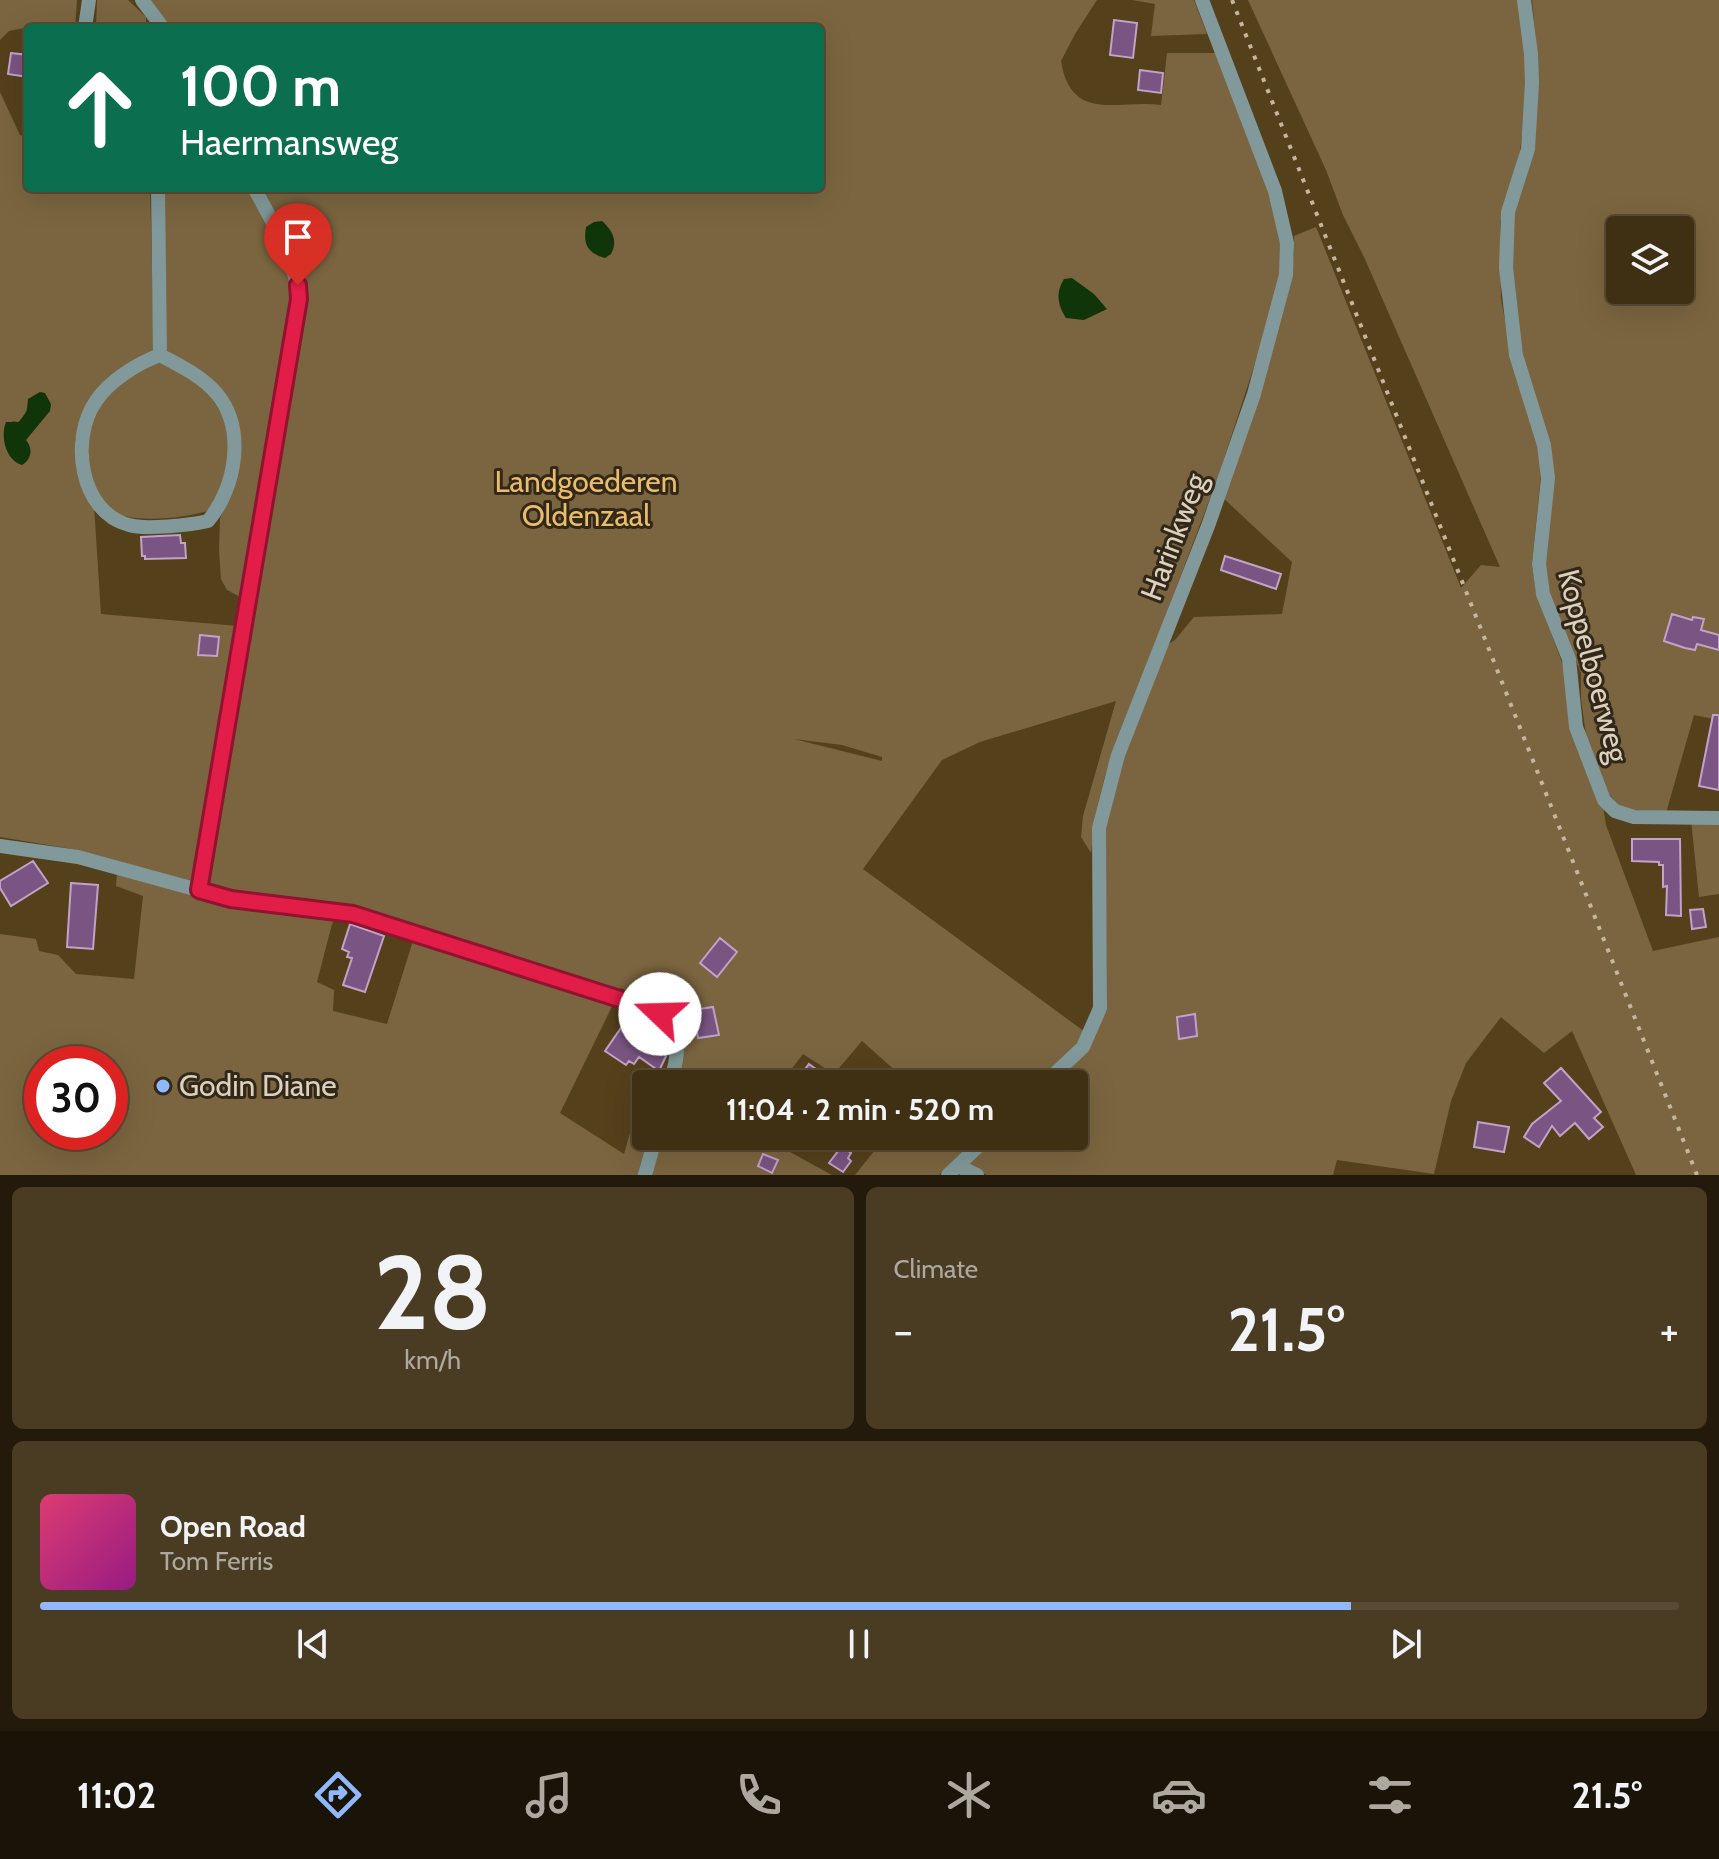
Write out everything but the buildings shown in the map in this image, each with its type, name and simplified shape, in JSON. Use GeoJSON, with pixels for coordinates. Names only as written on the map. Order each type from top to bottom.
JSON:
{"type":"FeatureCollection","features":[{"type":"Feature","properties":{"kind":"street"},"geometry":{"type":"LineString","coordinates":[[86,24],[89,0]]}},
{"type":"Feature","properties":{"kind":"street"},"geometry":{"type":"LineString","coordinates":[[142,0],[154,21]]}},
{"type":"Feature","properties":{"kind":"street","name":"Harinkweg"},"geometry":{"type":"LineString","coordinates":[[1059,1070],[1083,1047],[1100,1008],[1099,828],[1118,755],[1208,526],[1254,394],[1286,275],[1287,243],[1275,191],[1202,0]]}},
{"type":"Feature","properties":{"kind":"street","name":"Koppelboerweg"},"geometry":{"type":"LineString","coordinates":[[1524,0],[1531,54],[1528,149],[1508,212],[1506,268],[1516,355],[1544,445],[1548,478],[1539,553],[1543,594],[1569,659],[1576,727],[1604,800],[1615,811],[1634,817],[1719,818]]}},
{"type":"Feature","properties":{"kind":"street"},"geometry":{"type":"LineString","coordinates":[[158,192],[160,355]]}},
{"type":"Feature","properties":{"kind":"street"},"geometry":{"type":"LineString","coordinates":[[199,890],[299,299],[296,274],[279,233],[256,192]]}},
{"type":"Feature","properties":{"kind":"street"},"geometry":{"type":"LineString","coordinates":[[160,355],[216,392],[229,411],[234,434],[233,458],[227,490],[208,521],[193,525],[131,526],[101,509],[91,494],[83,471],[82,445],[86,421],[95,401],[110,386],[160,355]]}},
{"type":"Feature","properties":{"kind":"street"},"geometry":{"type":"LineString","coordinates":[[0,846],[78,857],[231,899],[353,914],[633,1003],[660,1014],[670,1025],[678,1042],[674,1070]]}},
{"type":"Feature","properties":{"kind":"street"},"geometry":{"type":"LineString","coordinates":[[645,1175],[652,1150]]}},
{"type":"Feature","properties":{"kind":"street"},"geometry":{"type":"LineString","coordinates":[[953,1170],[974,1150]]}},
{"type":"Feature","properties":{"kind":"street"},"geometry":{"type":"LineString","coordinates":[[953,1170],[977,1175]]}},
{"type":"Feature","properties":{"kind":"green space"},"geometry":{"type":"Polygon","coordinates":[[[0,0],[77,0],[75,24],[24,24],[24,28],[9,31],[0,40],[0,0]]]}},
{"type":"Feature","properties":{"kind":"green space"},"geometry":{"type":"Polygon","coordinates":[[[97,0],[128,0],[146,17],[146,24],[96,24],[97,0]]]}},
{"type":"Feature","properties":{"kind":"green space","name":"Landgoederen Oldenzaal"},"geometry":{"type":"Polygon","coordinates":[[[150,0],[1097,0],[1061,61],[1066,81],[1075,94],[1086,101],[1114,105],[1161,105],[1167,53],[1216,53],[1276,204],[1284,251],[1277,296],[1218,477],[1105,776],[1095,816],[1091,853],[1081,837],[1083,816],[1116,701],[980,742],[942,760],[863,869],[1085,1032],[1081,1041],[1053,1070],[895,1070],[862,1041],[837,1070],[828,1070],[803,1054],[791,1070],[676,1070],[682,1029],[667,1009],[621,988],[560,1113],[624,1154],[632,1126],[632,1150],[783,1150],[832,1175],[0,1175],[0,934],[36,939],[39,951],[58,955],[76,974],[134,979],[143,896],[116,886],[117,873],[204,895],[305,288],[295,252],[262,192],[824,192],[824,24],[165,24],[150,0]],[[794,739],[882,761],[882,757],[842,745],[794,739]],[[337,917],[332,924],[317,982],[334,990],[333,1011],[387,1024],[416,931],[337,917]]]}},
{"type":"Feature","properties":{"kind":"green space"},"geometry":{"type":"Polygon","coordinates":[[[1132,0],[1194,0],[1207,34],[1151,36],[1155,4],[1132,0]]]}},
{"type":"Feature","properties":{"kind":"green space"},"geometry":{"type":"Polygon","coordinates":[[[1248,0],[1518,0],[1528,80],[1518,169],[1500,222],[1501,298],[1511,354],[1542,464],[1532,564],[1536,593],[1565,670],[1606,825],[1653,951],[1719,937],[1719,1175],[1636,1175],[1572,1031],[1544,1053],[1501,1017],[1466,1063],[1451,1101],[1434,1174],[1337,1160],[1333,1175],[987,1175],[969,1168],[969,1159],[980,1150],[1088,1150],[1088,1070],[1069,1070],[1100,1022],[1107,997],[1105,827],[1121,763],[1164,647],[1175,640],[1194,617],[1282,614],[1292,562],[1221,496],[1287,294],[1294,236],[1316,227],[1461,588],[1481,565],[1500,567],[1343,215],[1326,170],[1248,0]]]}},
{"type":"Feature","properties":{"kind":"green space"},"geometry":{"type":"Polygon","coordinates":[[[1532,0],[1719,0],[1719,720],[1694,715],[1666,813],[1622,809],[1609,794],[1586,735],[1581,673],[1550,595],[1545,561],[1553,466],[1527,377],[1509,272],[1537,51],[1532,0]]]}},
{"type":"Feature","properties":{"kind":"green space"},"geometry":{"type":"Polygon","coordinates":[[[0,92],[20,135],[24,136],[24,192],[150,192],[154,350],[80,420],[75,441],[94,506],[101,614],[238,626],[192,882],[78,850],[0,837],[0,92]],[[40,392],[29,399],[21,419],[12,421],[26,440],[34,427],[40,392]]]}},
{"type":"Feature","properties":{"kind":"green space"},"geometry":{"type":"Polygon","coordinates":[[[162,192],[248,192],[276,241],[293,299],[242,598],[227,590],[221,579],[219,550],[220,519],[235,478],[233,416],[166,349],[162,192]]]}},
{"type":"Feature","properties":{"kind":"green space"},"geometry":{"type":"Polygon","coordinates":[[[162,362],[202,384],[228,423],[228,472],[210,510],[152,519],[120,515],[99,502],[93,490],[89,456],[93,420],[103,399],[113,389],[154,363],[162,362]]]}},
{"type":"Feature","properties":{"kind":"green space"},"geometry":{"type":"Polygon","coordinates":[[[1691,820],[1719,823],[1719,894],[1699,897],[1691,820]]]}},
{"type":"Feature","properties":{"kind":"green space"},"geometry":{"type":"Polygon","coordinates":[[[875,1150],[965,1150],[939,1175],[855,1175],[875,1150]]]}},
{"type":"Feature","properties":{"kind":"shaded area"},"geometry":{"type":"Polygon","coordinates":[[[602,221],[612,232],[614,240],[611,254],[605,258],[590,250],[585,238],[586,227],[602,221]]]}},
{"type":"Feature","properties":{"kind":"shaded area"},"geometry":{"type":"Polygon","coordinates":[[[1072,278],[1094,294],[1107,309],[1084,320],[1066,318],[1059,304],[1059,294],[1064,279],[1072,278]]]}},
{"type":"Feature","properties":{"kind":"shaded area"},"geometry":{"type":"Polygon","coordinates":[[[40,392],[45,393],[51,404],[50,411],[26,440],[30,453],[22,465],[8,453],[4,428],[6,422],[19,422],[27,411],[28,399],[40,392]]]}},
{"type":"Feature","properties":{"kind":"railway"},"geometry":{"type":"LineString","coordinates":[[1232,0],[1697,1175]]}},
{"type":"Feature","properties":{"kind":"place","name":"Godin Diane"},"geometry":{"type":"Point","coordinates":[163,1086]}},
{"type":"Feature","properties":{"kind":"route"},"geometry":{"type":"LineString","coordinates":[[298,285],[299,299],[199,890],[231,899],[353,914],[660,1014]]}}]}
